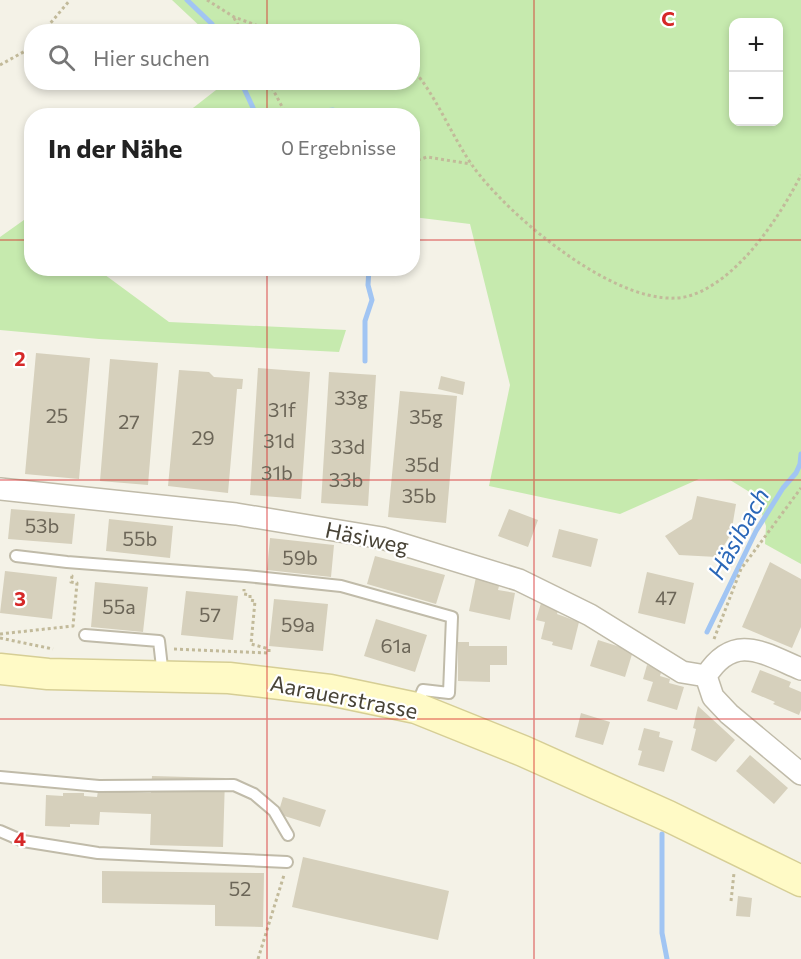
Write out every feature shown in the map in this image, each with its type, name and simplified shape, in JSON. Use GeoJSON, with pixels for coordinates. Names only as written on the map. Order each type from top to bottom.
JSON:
{"type":"FeatureCollection","features":[{"type":"Feature","properties":{"kind":"main road","name":"Aarauerstrasse"},"geometry":{"type":"LineString","coordinates":[[0,669],[48,674],[162,662],[229,678],[330,690],[416,708],[523,751],[668,816],[801,881]]}},
{"type":"Feature","properties":{"kind":"street","name":"Häsiweg"},"geometry":{"type":"LineString","coordinates":[[0,489],[236,514],[382,538],[519,580],[590,615],[682,672],[710,670]]}},
{"type":"Feature","properties":{"kind":"street"},"geometry":{"type":"LineString","coordinates":[[801,669],[751,649],[738,649],[726,653],[710,670],[713,697],[729,714],[801,774]]}},
{"type":"Feature","properties":{"kind":"lane"},"geometry":{"type":"LineString","coordinates":[[16,556],[341,586],[452,617],[449,693],[423,690],[416,708]]}},
{"type":"Feature","properties":{"kind":"lane"},"geometry":{"type":"LineString","coordinates":[[85,635],[159,641],[162,662]]}},
{"type":"Feature","properties":{"kind":"lane"},"geometry":{"type":"LineString","coordinates":[[0,777],[99,786],[234,785],[254,794],[274,811],[288,835]]}},
{"type":"Feature","properties":{"kind":"lane"},"geometry":{"type":"LineString","coordinates":[[0,831],[23,842],[98,853],[287,862]]}},
{"type":"Feature","properties":{"kind":"path"},"geometry":{"type":"LineString","coordinates":[[50,24],[70,0]]}},
{"type":"Feature","properties":{"kind":"path"},"geometry":{"type":"LineString","coordinates":[[207,0],[234,17],[253,24]]}},
{"type":"Feature","properties":{"kind":"path"},"geometry":{"type":"LineString","coordinates":[[234,17],[238,24]]}},
{"type":"Feature","properties":{"kind":"path"},"geometry":{"type":"LineString","coordinates":[[0,65],[24,52]]}},
{"type":"Feature","properties":{"kind":"path"},"geometry":{"type":"LineString","coordinates":[[420,77],[471,164],[511,211],[580,264],[637,292],[674,298],[689,296],[704,289],[743,259],[777,219],[800,178]]}},
{"type":"Feature","properties":{"kind":"path"},"geometry":{"type":"LineString","coordinates":[[273,90],[282,108]]}},
{"type":"Feature","properties":{"kind":"path"},"geometry":{"type":"LineString","coordinates":[[420,159],[427,156],[471,164]]}},
{"type":"Feature","properties":{"kind":"path"},"geometry":{"type":"LineString","coordinates":[[710,670],[710,654],[716,634],[741,569],[801,488]]}},
{"type":"Feature","properties":{"kind":"path"},"geometry":{"type":"LineString","coordinates":[[0,634],[73,626],[77,583],[71,582],[72,576],[65,576],[67,562]]}},
{"type":"Feature","properties":{"kind":"path"},"geometry":{"type":"LineString","coordinates":[[162,662],[269,653],[269,649],[251,644],[255,601],[250,600],[250,595],[243,594],[246,576]]}},
{"type":"Feature","properties":{"kind":"path"},"geometry":{"type":"LineString","coordinates":[[258,959],[287,862]]}},
{"type":"Feature","properties":{"kind":"green space"},"geometry":{"type":"Polygon","coordinates":[[[172,0],[801,0],[801,564],[765,544],[766,526],[756,496],[730,480],[699,479],[620,514],[489,486],[510,385],[470,224],[420,218],[420,108],[193,108],[216,90],[420,90],[420,24],[198,24],[172,0]]]}},
{"type":"Feature","properties":{"kind":"green space"},"geometry":{"type":"Polygon","coordinates":[[[24,220],[24,276],[107,276],[169,322],[346,330],[339,352],[99,339],[0,330],[0,237],[24,220]]]}},
{"type":"Feature","properties":{"kind":"building"},"geometry":{"type":"Polygon","coordinates":[[[36,353],[90,358],[79,479],[25,474],[36,353]]]}},
{"type":"Feature","properties":{"kind":"building"},"geometry":{"type":"Polygon","coordinates":[[[110,359],[158,363],[148,485],[100,481],[110,359]]]}},
{"type":"Feature","properties":{"kind":"building"},"geometry":{"type":"Polygon","coordinates":[[[258,368],[310,372],[301,499],[250,495],[258,368]]]}},
{"type":"Feature","properties":{"kind":"building"},"geometry":{"type":"Polygon","coordinates":[[[179,370],[209,372],[214,377],[243,379],[242,389],[237,389],[228,493],[168,486],[179,370]]]}},
{"type":"Feature","properties":{"kind":"building"},"geometry":{"type":"Polygon","coordinates":[[[329,372],[376,375],[368,506],[321,503],[329,372]]]}},
{"type":"Feature","properties":{"kind":"building"},"geometry":{"type":"Polygon","coordinates":[[[441,376],[465,382],[463,395],[438,389],[441,376]]]}},
{"type":"Feature","properties":{"kind":"building"},"geometry":{"type":"Polygon","coordinates":[[[400,391],[457,396],[446,523],[388,517],[400,391]]]}},
{"type":"Feature","properties":{"kind":"building"},"geometry":{"type":"Polygon","coordinates":[[[697,496],[736,504],[731,534],[717,557],[679,555],[665,536],[692,519],[697,496]]]}},
{"type":"Feature","properties":{"kind":"building"},"geometry":{"type":"Polygon","coordinates":[[[11,509],[75,514],[72,544],[8,539],[11,509]]]}},
{"type":"Feature","properties":{"kind":"building"},"geometry":{"type":"Polygon","coordinates":[[[509,509],[538,520],[528,547],[498,536],[509,509]]]}},
{"type":"Feature","properties":{"kind":"building"},"geometry":{"type":"Polygon","coordinates":[[[109,519],[173,526],[170,558],[106,551],[109,519]]]}},
{"type":"Feature","properties":{"kind":"building"},"geometry":{"type":"Polygon","coordinates":[[[559,529],[598,539],[591,567],[552,557],[559,529]]]}},
{"type":"Feature","properties":{"kind":"building"},"geometry":{"type":"Polygon","coordinates":[[[270,538],[334,545],[331,577],[267,570],[270,538]]]}},
{"type":"Feature","properties":{"kind":"building"},"geometry":{"type":"Polygon","coordinates":[[[375,556],[445,575],[436,604],[367,584],[375,556]]]}},
{"type":"Feature","properties":{"kind":"building"},"geometry":{"type":"Polygon","coordinates":[[[770,562],[801,579],[801,627],[792,648],[742,627],[770,562]]]}},
{"type":"Feature","properties":{"kind":"building"},"geometry":{"type":"Polygon","coordinates":[[[5,571],[57,577],[52,619],[0,613],[5,571]]]}},
{"type":"Feature","properties":{"kind":"building"},"geometry":{"type":"Polygon","coordinates":[[[647,572],[694,583],[685,624],[638,613],[647,572]]]}},
{"type":"Feature","properties":{"kind":"building"},"geometry":{"type":"Polygon","coordinates":[[[476,577],[500,582],[498,590],[515,593],[510,620],[469,611],[476,577]]]}},
{"type":"Feature","properties":{"kind":"building"},"geometry":{"type":"Polygon","coordinates":[[[95,582],[148,587],[143,632],[91,627],[95,582]]]}},
{"type":"Feature","properties":{"kind":"building"},"geometry":{"type":"Polygon","coordinates":[[[186,591],[238,596],[233,640],[181,635],[186,591]]]}},
{"type":"Feature","properties":{"kind":"building"},"geometry":{"type":"Polygon","coordinates":[[[274,599],[328,604],[323,651],[269,646],[274,599]]]}},
{"type":"Feature","properties":{"kind":"building"},"geometry":{"type":"Polygon","coordinates":[[[541,603],[559,607],[557,614],[579,622],[572,650],[552,645],[553,642],[541,639],[545,622],[536,620],[541,603]]]}},
{"type":"Feature","properties":{"kind":"building"},"geometry":{"type":"Polygon","coordinates":[[[376,619],[427,635],[415,672],[364,656],[376,619]]]}},
{"type":"Feature","properties":{"kind":"building"},"geometry":{"type":"Polygon","coordinates":[[[598,640],[633,651],[625,677],[590,666],[598,640]]]}},
{"type":"Feature","properties":{"kind":"building"},"geometry":{"type":"Polygon","coordinates":[[[458,642],[469,642],[469,646],[507,646],[507,665],[490,665],[490,682],[458,681],[458,642]]]}},
{"type":"Feature","properties":{"kind":"building"},"geometry":{"type":"Polygon","coordinates":[[[647,665],[662,669],[660,676],[670,679],[669,683],[684,687],[677,710],[647,701],[653,682],[643,679],[647,665]]]}},
{"type":"Feature","properties":{"kind":"building"},"geometry":{"type":"Polygon","coordinates":[[[760,670],[791,682],[789,687],[801,692],[799,715],[751,692],[760,670]]]}},
{"type":"Feature","properties":{"kind":"building"},"geometry":{"type":"Polygon","coordinates":[[[698,706],[735,740],[716,762],[691,750],[698,706]]]}},
{"type":"Feature","properties":{"kind":"building"},"geometry":{"type":"Polygon","coordinates":[[[581,713],[610,722],[603,745],[575,737],[581,713]]]}},
{"type":"Feature","properties":{"kind":"building"},"geometry":{"type":"Polygon","coordinates":[[[644,728],[660,732],[659,737],[673,741],[664,772],[638,765],[642,751],[638,750],[644,728]]]}},
{"type":"Feature","properties":{"kind":"building"},"geometry":{"type":"Polygon","coordinates":[[[750,755],[788,788],[774,804],[736,771],[750,755]]]}},
{"type":"Feature","properties":{"kind":"building"},"geometry":{"type":"Polygon","coordinates":[[[152,776],[225,778],[223,847],[150,845],[151,814],[100,812],[99,825],[45,826],[46,795],[63,796],[63,793],[84,793],[84,796],[97,797],[98,791],[151,793],[152,776]]]}},
{"type":"Feature","properties":{"kind":"building"},"geometry":{"type":"Polygon","coordinates":[[[283,797],[326,810],[320,827],[278,814],[283,797]]]}},
{"type":"Feature","properties":{"kind":"building"},"geometry":{"type":"Polygon","coordinates":[[[303,857],[449,891],[438,940],[292,907],[303,857]]]}},
{"type":"Feature","properties":{"kind":"building"},"geometry":{"type":"Polygon","coordinates":[[[102,871],[264,873],[263,927],[215,926],[215,905],[102,903],[102,871]]]}},
{"type":"Feature","properties":{"kind":"building"},"geometry":{"type":"Polygon","coordinates":[[[738,896],[752,898],[750,917],[736,916],[738,896]]]}},
{"type":"Feature","properties":{"kind":"waterway"},"geometry":{"type":"LineString","coordinates":[[187,0],[212,24]]}},
{"type":"Feature","properties":{"kind":"waterway"},"geometry":{"type":"LineString","coordinates":[[245,90],[253,108]]}},
{"type":"Feature","properties":{"kind":"waterway"},"geometry":{"type":"LineString","coordinates":[[365,361],[365,321],[372,300],[368,285],[369,276]]}},
{"type":"Feature","properties":{"kind":"waterway","name":"Häsibach"},"geometry":{"type":"LineString","coordinates":[[707,632],[756,531],[783,488],[796,473],[801,454]]}},
{"type":"Feature","properties":{"kind":"waterway","name":"Häsibach"},"geometry":{"type":"LineString","coordinates":[[662,834],[662,933],[667,959]]}}]}
